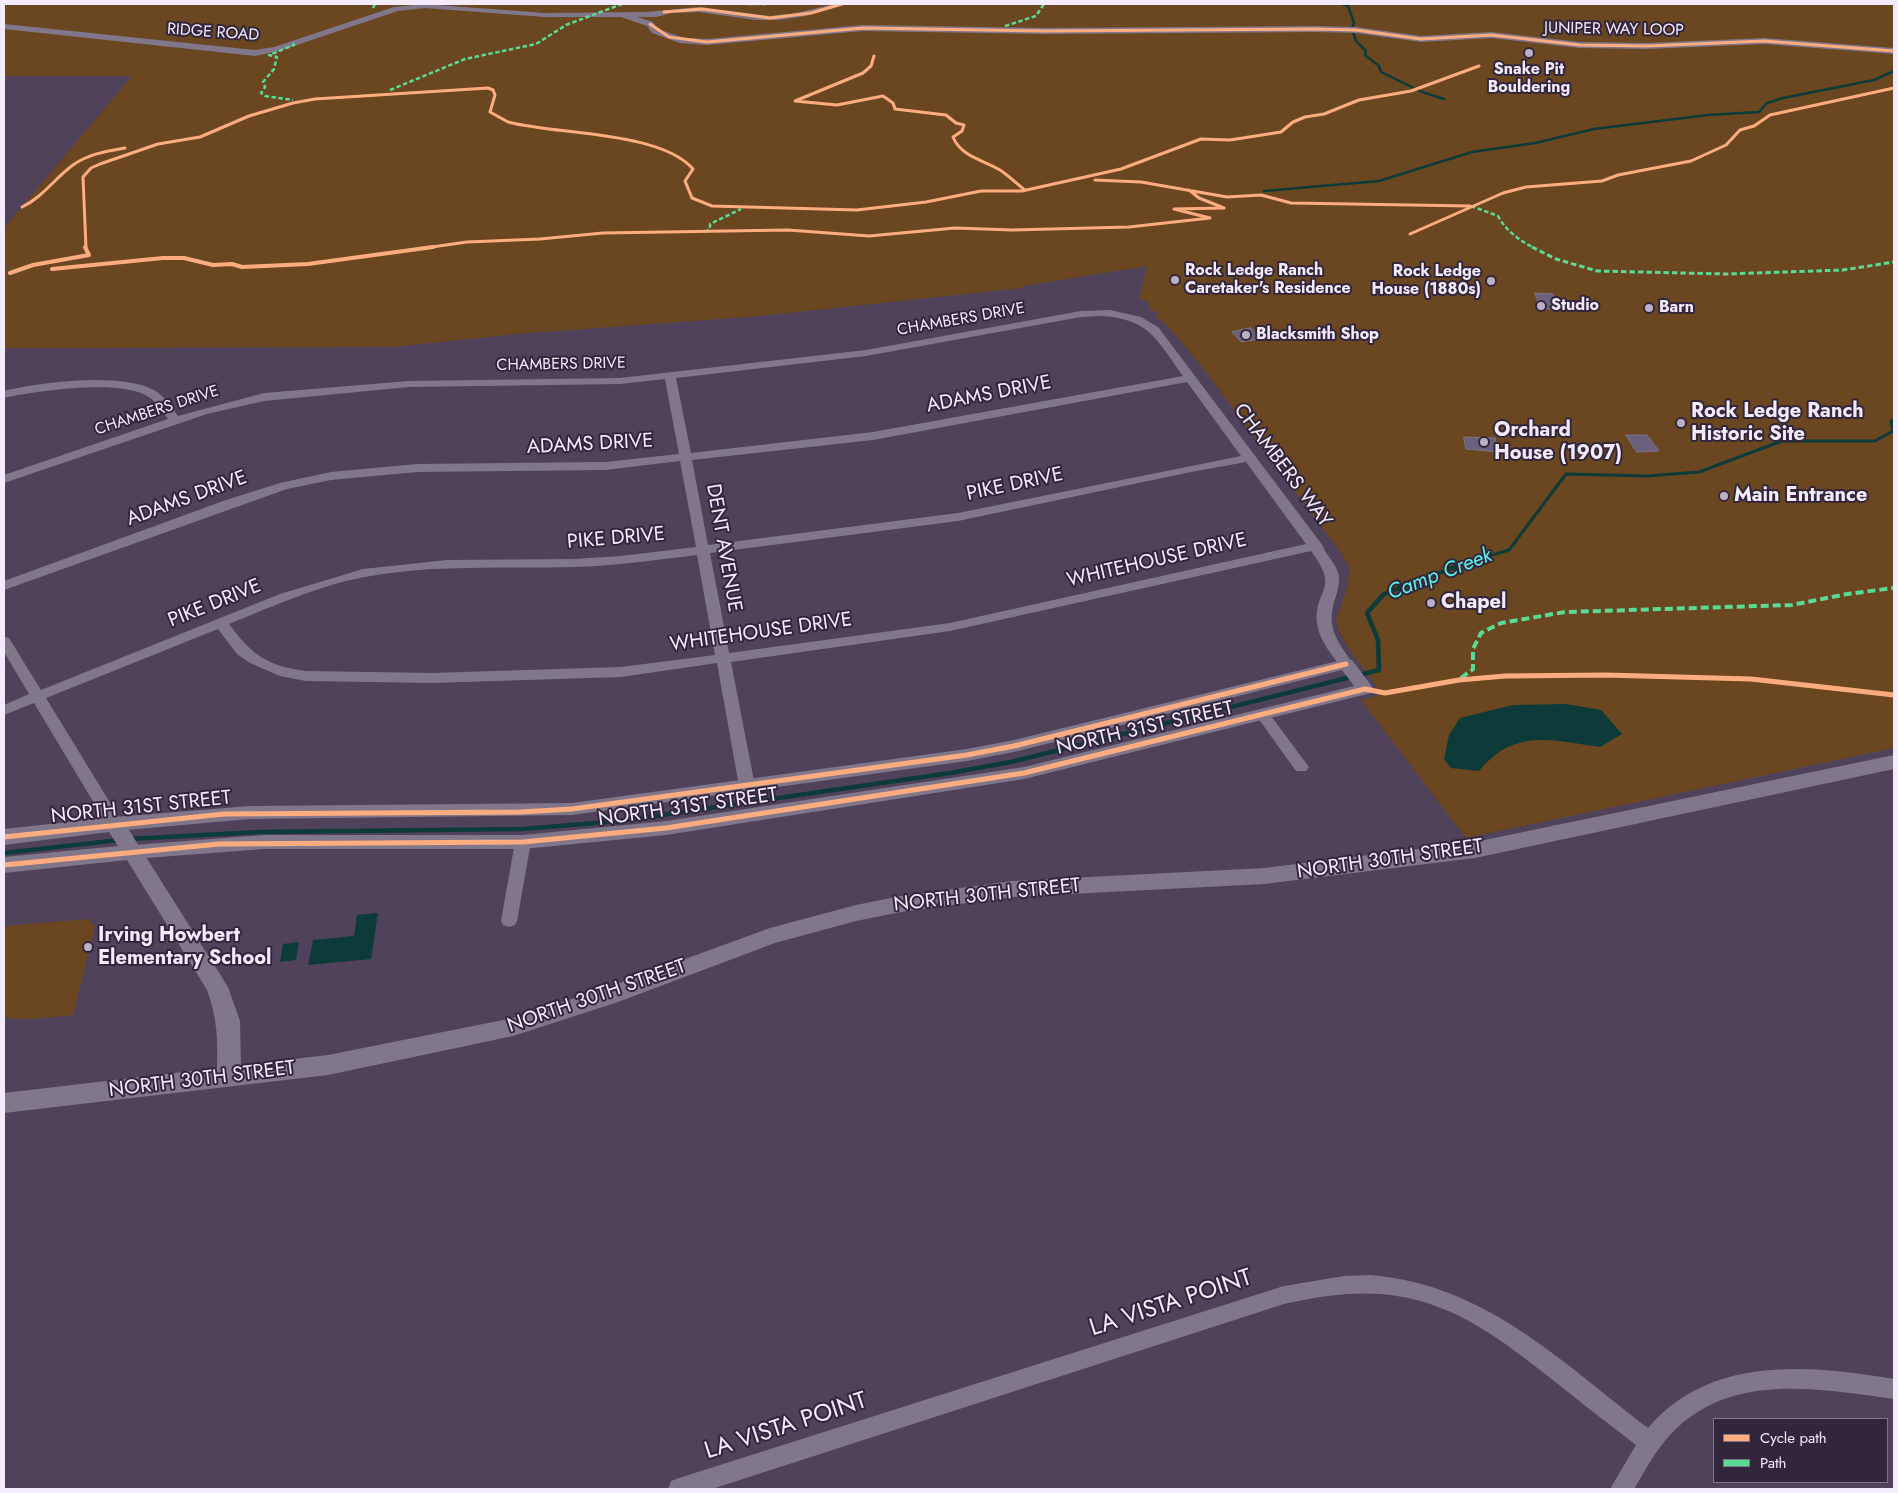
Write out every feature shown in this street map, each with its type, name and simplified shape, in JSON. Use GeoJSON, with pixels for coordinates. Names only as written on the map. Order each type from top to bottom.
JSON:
{"type":"FeatureCollection","features":[{"type":"Feature","properties":{"kind":"main road","name":"NORTH 30TH STREET"},"geometry":{"type":"LineString","coordinates":[[4,1103],[328,1065],[513,1027],[610,996],[770,936],[856,913],[901,904],[1012,889],[1264,876],[1475,850],[1894,762]]}},
{"type":"Feature","properties":{"kind":"main road","name":"NORTH 31ST STREET"},"geometry":{"type":"LineString","coordinates":[[4,837],[115,824]]}},
{"type":"Feature","properties":{"kind":"main road"},"geometry":{"type":"LineString","coordinates":[[115,824],[217,987],[226,1005],[231,1031],[228,1078]]}},
{"type":"Feature","properties":{"kind":"main road","name":"NORTH 31ST STREET"},"geometry":{"type":"LineString","coordinates":[[4,866],[133,852]]}},
{"type":"Feature","properties":{"kind":"street"},"geometry":{"type":"LineString","coordinates":[[650,24],[655,16],[664,12],[702,9],[770,18],[811,13],[842,4]]}},
{"type":"Feature","properties":{"kind":"street","name":"RIDGE ROAD"},"geometry":{"type":"LineString","coordinates":[[4,28],[255,53],[276,50],[406,7],[425,6],[516,14],[624,15],[664,12]]}},
{"type":"Feature","properties":{"kind":"street","name":"RIDGE ROAD"},"geometry":{"type":"LineString","coordinates":[[624,15],[650,24]]}},
{"type":"Feature","properties":{"kind":"street","name":"JUNIPER WAY LOOP"},"geometry":{"type":"LineString","coordinates":[[650,24],[655,31],[683,41],[708,42],[863,28],[1045,32],[1316,29],[1356,30],[1421,39],[1491,35],[1580,45],[1647,46],[1764,41],[1894,51]]}},
{"type":"Feature","properties":{"kind":"street","name":"CHAMBERS DRIVE"},"geometry":{"type":"LineString","coordinates":[[4,479],[175,420],[245,400],[364,387],[432,383],[603,383],[866,353],[1081,314],[1131,312]]}},
{"type":"Feature","properties":{"kind":"street","name":"CHAMBERS WAY"},"geometry":{"type":"LineString","coordinates":[[1131,312],[1154,329],[1316,546],[1334,575],[1324,619],[1325,628],[1346,664]]}},
{"type":"Feature","properties":{"kind":"street","name":"DENT AVENUE"},"geometry":{"type":"LineString","coordinates":[[670,376],[687,457],[722,658],[747,786]]}},
{"type":"Feature","properties":{"kind":"street","name":"ADAMS DRIVE"},"geometry":{"type":"LineString","coordinates":[[4,586],[231,503],[284,486],[324,477],[417,468],[605,466],[687,457],[893,433],[1061,400],[1191,378]]}},
{"type":"Feature","properties":{"kind":"street"},"geometry":{"type":"LineString","coordinates":[[4,394],[33,388],[66,385],[133,388],[151,393],[175,420]]}},
{"type":"Feature","properties":{"kind":"street","name":"PIKE DRIVE"},"geometry":{"type":"LineString","coordinates":[[4,710],[322,584],[383,570],[447,564],[598,562],[704,551],[932,522],[1186,469],[1250,458]]}},
{"type":"Feature","properties":{"kind":"street","name":"WHITEHOUSE DRIVE"},"geometry":{"type":"LineString","coordinates":[[221,623],[242,651],[255,660],[285,673],[306,676],[432,678],[554,676],[621,672],[950,627],[1316,546]]}},
{"type":"Feature","properties":{"kind":"street"},"geometry":{"type":"LineString","coordinates":[[4,641],[115,824]]}},
{"type":"Feature","properties":{"kind":"street","name":"NORTH 31ST STREET"},"geometry":{"type":"LineString","coordinates":[[115,824],[252,812],[521,812],[572,809],[747,786],[1014,746],[1346,664],[1365,689],[1089,758],[981,780],[666,828],[523,842],[264,842],[133,852]]}},
{"type":"Feature","properties":{"kind":"street"},"geometry":{"type":"LineString","coordinates":[[1263,715],[1301,767]]}},
{"type":"Feature","properties":{"kind":"street"},"geometry":{"type":"LineString","coordinates":[[509,921],[523,842]]}},
{"type":"Feature","properties":{"kind":"street","name":"LA VISTA POINT"},"geometry":{"type":"LineString","coordinates":[[679,1489],[1284,1295],[1320,1286],[1350,1283],[1381,1284],[1414,1290],[1444,1298],[1477,1313],[1503,1329],[1650,1442]]}},
{"type":"Feature","properties":{"kind":"street"},"geometry":{"type":"LineString","coordinates":[[1621,1489],[1650,1442],[1670,1420],[1692,1404],[1732,1386],[1754,1380],[1801,1376],[1894,1389]]}},
{"type":"Feature","properties":{"kind":"shaded area"},"geometry":{"type":"Polygon","coordinates":[[[4,4],[1894,4],[1894,748],[1466,838],[1361,700],[1377,696],[1379,690],[1349,649],[1336,621],[1346,592],[1350,569],[1342,554],[1200,364],[1167,325],[1155,316],[1159,313],[1150,310],[1148,301],[1139,299],[1147,266],[1024,286],[1022,288],[760,316],[516,334],[393,347],[4,348],[4,228],[132,76],[4,76],[4,4]]]}},
{"type":"Feature","properties":{"kind":"shaded area"},"geometry":{"type":"Polygon","coordinates":[[[1566,704],[1601,710],[1622,734],[1600,747],[1550,740],[1520,743],[1506,748],[1492,757],[1479,771],[1451,768],[1444,759],[1449,735],[1460,718],[1513,705],[1566,704]]]}},
{"type":"Feature","properties":{"kind":"shaded area"},"geometry":{"type":"Polygon","coordinates":[[[378,913],[371,959],[308,965],[313,940],[354,936],[357,915],[378,913]]]}},
{"type":"Feature","properties":{"kind":"shaded area"},"geometry":{"type":"Polygon","coordinates":[[[89,919],[95,927],[73,1015],[34,1019],[4,1018],[4,926],[89,919]]]}},
{"type":"Feature","properties":{"kind":"shaded area"},"geometry":{"type":"Polygon","coordinates":[[[299,942],[296,960],[280,962],[283,944],[299,942]]]}},
{"type":"Feature","properties":{"kind":"building"},"geometry":{"type":"Polygon","coordinates":[[[1535,293],[1553,294],[1559,309],[1541,309],[1535,293]]]}},
{"type":"Feature","properties":{"kind":"building","name":"Blacksmith Shop"},"geometry":{"type":"Polygon","coordinates":[[[1251,328],[1260,339],[1241,342],[1232,332],[1251,328]]]}},
{"type":"Feature","properties":{"kind":"building"},"geometry":{"type":"Polygon","coordinates":[[[1626,435],[1647,435],[1659,451],[1637,452],[1626,435]]]}},
{"type":"Feature","properties":{"kind":"building","name":"Orchard House (1907)"},"geometry":{"type":"Polygon","coordinates":[[[1464,437],[1495,438],[1498,452],[1466,449],[1464,437]]]}},
{"type":"Feature","properties":{"kind":"waterway"},"geometry":{"type":"LineString","coordinates":[[1342,4],[1348,6],[1354,23],[1352,28]]}},
{"type":"Feature","properties":{"kind":"waterway"},"geometry":{"type":"LineString","coordinates":[[1353,32],[1356,41],[1366,51],[1365,55],[1379,66],[1381,72],[1422,92],[1444,99]]}},
{"type":"Feature","properties":{"kind":"waterway"},"geometry":{"type":"LineString","coordinates":[[1264,191],[1379,181],[1472,152],[1535,143],[1594,129],[1708,115],[1759,112],[1767,103],[1783,98],[1874,80],[1894,71]]}},
{"type":"Feature","properties":{"kind":"waterway","name":"Camp Creek"},"geometry":{"type":"LineString","coordinates":[[1455,566],[1509,550],[1566,474],[1647,476],[1699,472],[1782,441],[1875,441],[1893,431],[1891,421],[1894,420]]}},
{"type":"Feature","properties":{"kind":"waterway","name":"Camp Creek"},"geometry":{"type":"LineString","coordinates":[[130,839],[258,832],[522,829],[621,821],[950,773],[1011,762],[1379,670],[1378,640],[1367,613],[1384,594],[1460,565]]}},
{"type":"Feature","properties":{"kind":"waterway","name":"Camp Creek"},"geometry":{"type":"LineString","coordinates":[[4,853],[119,840]]}},
{"type":"Feature","properties":{"kind":"marked path"},"geometry":{"type":"LineString","coordinates":[[373,8],[375,4]]}},
{"type":"Feature","properties":{"kind":"marked path"},"geometry":{"type":"LineString","coordinates":[[390,90],[465,59],[536,44],[566,25],[622,4]]}},
{"type":"Feature","properties":{"kind":"marked path"},"geometry":{"type":"LineString","coordinates":[[748,4],[765,4]]}},
{"type":"Feature","properties":{"kind":"marked path"},"geometry":{"type":"LineString","coordinates":[[1005,26],[1036,16],[1044,4]]}},
{"type":"Feature","properties":{"kind":"marked path"},"geometry":{"type":"LineString","coordinates":[[293,43],[294,45],[269,55],[277,57],[274,69],[263,82],[265,87],[261,93],[265,96],[293,100]]}},
{"type":"Feature","properties":{"kind":"marked path"},"geometry":{"type":"LineString","coordinates":[[1471,206],[1498,216],[1503,226],[1513,235],[1541,252],[1572,265],[1597,271],[1726,274],[1843,270],[1894,262]]}},
{"type":"Feature","properties":{"kind":"marked path"},"geometry":{"type":"LineString","coordinates":[[705,232],[710,229],[710,224],[741,209]]}},
{"type":"Feature","properties":{"kind":"marked path"},"geometry":{"type":"LineString","coordinates":[[1461,678],[1473,669],[1473,649],[1481,633],[1501,623],[1565,612],[1792,605],[1847,594],[1894,588]]}},
{"type":"Feature","properties":{"kind":"cycle path"},"geometry":{"type":"LineString","coordinates":[[664,12],[702,9],[770,18],[811,13],[842,4]]}},
{"type":"Feature","properties":{"kind":"cycle path"},"geometry":{"type":"LineString","coordinates":[[650,24],[655,30],[669,37],[707,42],[863,28],[1045,31],[1316,29],[1356,30],[1421,39],[1491,35],[1580,45],[1647,46],[1764,41],[1894,51]]}},
{"type":"Feature","properties":{"kind":"cycle path"},"geometry":{"type":"LineString","coordinates":[[874,56],[871,66],[853,79],[803,96],[795,101],[837,105],[883,96],[893,103],[895,109],[946,115],[956,123],[964,125],[962,131],[953,137],[956,144],[975,159],[1000,170],[1025,190]]}},
{"type":"Feature","properties":{"kind":"cycle path"},"geometry":{"type":"LineString","coordinates":[[10,273],[33,265],[89,255],[85,247],[83,177],[91,168],[158,144],[200,137],[249,116],[293,103],[315,99],[488,88],[493,90],[495,95],[490,112],[508,122],[638,142],[676,154],[686,160],[693,169],[685,181],[692,198],[712,206],[857,210],[926,202],[981,191],[1022,191],[1121,169],[1201,139],[1230,140],[1281,132],[1293,122],[1305,117],[1324,114],[1359,100],[1411,91],[1479,66]]}},
{"type":"Feature","properties":{"kind":"cycle path"},"geometry":{"type":"LineString","coordinates":[[1410,234],[1503,193],[1526,187],[1602,181],[1618,175],[1691,161],[1726,145],[1740,130],[1754,126],[1770,115],[1894,88]]}},
{"type":"Feature","properties":{"kind":"cycle path"},"geometry":{"type":"LineString","coordinates":[[22,207],[38,198],[78,162],[98,154],[125,148]]}},
{"type":"Feature","properties":{"kind":"cycle path"},"geometry":{"type":"LineString","coordinates":[[1095,180],[1141,182],[1227,197],[1261,195],[1291,203],[1470,206]]}},
{"type":"Feature","properties":{"kind":"cycle path"},"geometry":{"type":"LineString","coordinates":[[52,269],[163,258],[184,258],[213,265],[232,264],[242,267],[308,264],[363,258],[467,242],[540,239],[564,235],[603,233],[788,230],[869,236],[955,228],[1012,230],[1129,227],[1210,218],[1174,209],[1224,208],[1199,198],[1189,190]]}},
{"type":"Feature","properties":{"kind":"cycle path"},"geometry":{"type":"LineString","coordinates":[[4,837],[224,814],[521,812],[572,809],[967,755],[1014,746],[1346,664]]}},
{"type":"Feature","properties":{"kind":"cycle path"},"geometry":{"type":"LineString","coordinates":[[4,865],[219,844],[523,842],[666,828],[1024,773],[1365,689],[1385,693],[1459,680],[1505,676],[1606,675],[1751,679],[1894,695]]}},
{"type":"Feature","properties":{"kind":"place","name":"Snake Pit Bouldering"},"geometry":{"type":"Point","coordinates":[1529,53]}},
{"type":"Feature","properties":{"kind":"place","name":"Rock Ledge Ranch Caretaker's Residence"},"geometry":{"type":"Point","coordinates":[1175,280]}},
{"type":"Feature","properties":{"kind":"place","name":"Rock Ledge House (1880s)"},"geometry":{"type":"Point","coordinates":[1491,281]}},
{"type":"Feature","properties":{"kind":"place","name":"Studio"},"geometry":{"type":"Point","coordinates":[1541,306]}},
{"type":"Feature","properties":{"kind":"place","name":"Barn"},"geometry":{"type":"Point","coordinates":[1649,308]}},
{"type":"Feature","properties":{"kind":"place","name":"Blacksmith Shop"},"geometry":{"type":"Point","coordinates":[1246,335]}},
{"type":"Feature","properties":{"kind":"place","name":"Rock Ledge Ranch Historic Site"},"geometry":{"type":"Point","coordinates":[1681,423]}},
{"type":"Feature","properties":{"kind":"place","name":"Orchard House (1907)"},"geometry":{"type":"Point","coordinates":[1484,442]}},
{"type":"Feature","properties":{"kind":"place","name":"Main Entrance"},"geometry":{"type":"Point","coordinates":[1724,496]}},
{"type":"Feature","properties":{"kind":"place","name":"Chapel"},"geometry":{"type":"Point","coordinates":[1431,603]}},
{"type":"Feature","properties":{"kind":"place","name":"Irving Howbert Elementary School"},"geometry":{"type":"Point","coordinates":[88,947]}}]}
